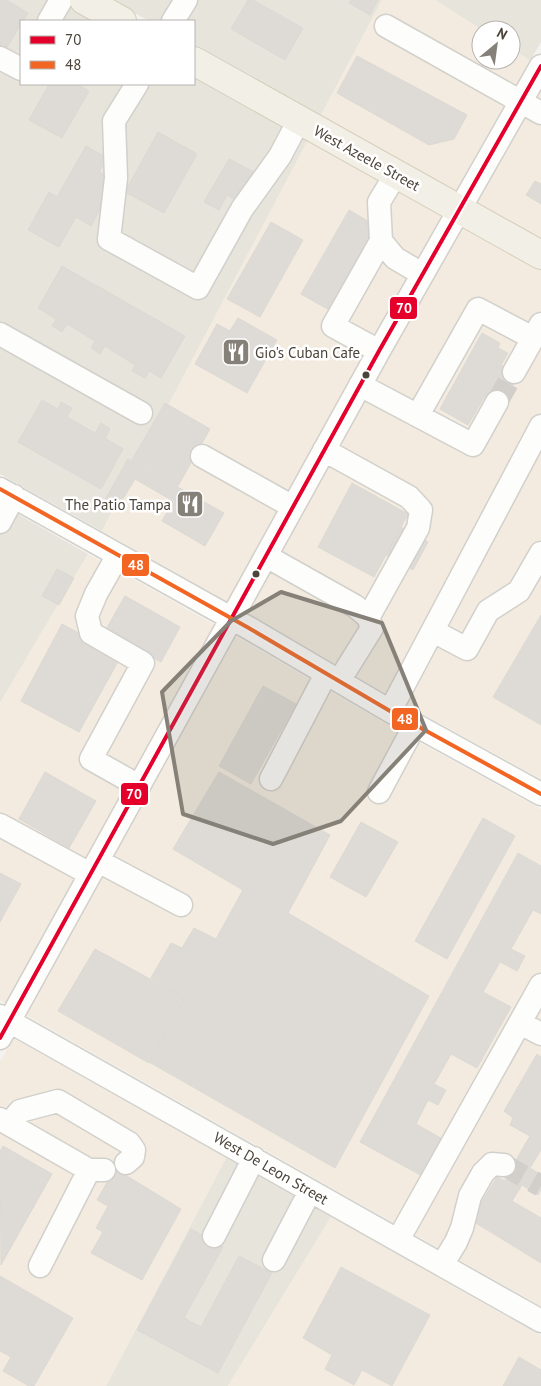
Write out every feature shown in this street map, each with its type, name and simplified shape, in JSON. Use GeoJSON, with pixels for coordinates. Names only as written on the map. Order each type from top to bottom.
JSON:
{"type":"FeatureCollection","features":[{"type":"Feature","properties":{"kind":"main road"},"geometry":{"type":"LineString","coordinates":[[84,0],[120,20]]}},
{"type":"Feature","properties":{"kind":"main road","name":"West Azeele Street"},"geometry":{"type":"LineString","coordinates":[[195,62],[541,255]]}},
{"type":"Feature","properties":{"kind":"street"},"geometry":{"type":"LineString","coordinates":[[50,20],[61,0]]}},
{"type":"Feature","properties":{"kind":"street"},"geometry":{"type":"LineString","coordinates":[[174,20],[186,0]]}},
{"type":"Feature","properties":{"kind":"street"},"geometry":{"type":"LineString","coordinates":[[386,26],[541,113]]}},
{"type":"Feature","properties":{"kind":"street"},"geometry":{"type":"LineString","coordinates":[[0,58],[20,68]]}},
{"type":"Feature","properties":{"kind":"street"},"geometry":{"type":"LineString","coordinates":[[3,1025],[94,868],[360,384],[541,66]]}},
{"type":"Feature","properties":{"kind":"street"},"geometry":{"type":"LineString","coordinates":[[136,85],[114,121],[116,178],[109,239],[198,288],[242,210],[280,156],[299,120]]}},
{"type":"Feature","properties":{"kind":"street"},"geometry":{"type":"LineString","coordinates":[[379,351],[333,326],[381,242],[379,202],[396,174]]}},
{"type":"Feature","properties":{"kind":"street"},"geometry":{"type":"LineString","coordinates":[[381,242],[395,258],[422,274]]}},
{"type":"Feature","properties":{"kind":"street"},"geometry":{"type":"LineString","coordinates":[[418,415],[478,308],[537,331],[514,372]]}},
{"type":"Feature","properties":{"kind":"street"},"geometry":{"type":"LineString","coordinates":[[0,334],[141,413]]}},
{"type":"Feature","properties":{"kind":"street"},"geometry":{"type":"LineString","coordinates":[[360,384],[473,445],[496,402]]}},
{"type":"Feature","properties":{"kind":"street"},"geometry":{"type":"LineString","coordinates":[[390,711],[541,426]]}},
{"type":"Feature","properties":{"kind":"street"},"geometry":{"type":"LineString","coordinates":[[324,450],[409,497],[420,510],[418,528],[368,618]]}},
{"type":"Feature","properties":{"kind":"street"},"geometry":{"type":"LineString","coordinates":[[202,456],[293,507]]}},
{"type":"Feature","properties":{"kind":"street"},"geometry":{"type":"LineString","coordinates":[[0,522],[7,492],[390,711],[541,794]]}},
{"type":"Feature","properties":{"kind":"street"},"geometry":{"type":"LineString","coordinates":[[433,631],[467,649],[488,611],[519,591],[541,553]]}},
{"type":"Feature","properties":{"kind":"street"},"geometry":{"type":"LineString","coordinates":[[118,555],[96,594],[87,616],[91,633],[143,663],[91,759],[139,786]]}},
{"type":"Feature","properties":{"kind":"street"},"geometry":{"type":"LineString","coordinates":[[266,556],[355,606],[368,618],[372,628],[333,678],[271,779]]}},
{"type":"Feature","properties":{"kind":"street"},"geometry":{"type":"LineString","coordinates":[[379,792],[415,725]]}},
{"type":"Feature","properties":{"kind":"street"},"geometry":{"type":"LineString","coordinates":[[0,825],[180,905]]}},
{"type":"Feature","properties":{"kind":"street"},"geometry":{"type":"LineString","coordinates":[[398,1240],[541,985]]}},
{"type":"Feature","properties":{"kind":"street"},"geometry":{"type":"LineString","coordinates":[[520,1022],[541,1034]]}},
{"type":"Feature","properties":{"kind":"street","name":"West De Leon Street"},"geometry":{"type":"LineString","coordinates":[[3,1025],[254,1158],[442,1265],[540,1317]]}},
{"type":"Feature","properties":{"kind":"street"},"geometry":{"type":"LineString","coordinates":[[40,1266],[96,1170],[5,1121],[20,1111],[58,1101],[129,1143],[134,1150],[133,1156],[126,1163]]}},
{"type":"Feature","properties":{"kind":"street"},"geometry":{"type":"LineString","coordinates":[[214,1236],[254,1158]]}},
{"type":"Feature","properties":{"kind":"street"},"geometry":{"type":"LineString","coordinates":[[442,1265],[456,1242],[466,1218],[470,1196],[483,1173],[492,1164],[504,1165]]}},
{"type":"Feature","properties":{"kind":"street"},"geometry":{"type":"LineString","coordinates":[[274,1260],[310,1191]]}},
{"type":"Feature","properties":{"kind":"highlighted area"},"geometry":{"type":"Polygon","coordinates":[[[281,592],[382,623],[426,730],[341,821],[273,844],[183,814],[162,692],[231,621],[281,592]]]}},
{"type":"Feature","properties":{"kind":"shaded area"},"geometry":{"type":"Polygon","coordinates":[[[0,0],[57,0],[93,20],[20,20],[20,85],[195,85],[195,77],[308,140],[102,531],[0,474],[0,0]]]}},
{"type":"Feature","properties":{"kind":"shaded area"},"geometry":{"type":"Polygon","coordinates":[[[111,0],[172,0],[161,20],[147,20],[111,0]]]}},
{"type":"Feature","properties":{"kind":"shaded area"},"geometry":{"type":"Polygon","coordinates":[[[199,0],[382,0],[320,117],[195,47],[195,20],[188,20],[199,0]]]}},
{"type":"Feature","properties":{"kind":"shaded area"},"geometry":{"type":"Polygon","coordinates":[[[382,0],[435,0],[471,23],[471,70],[521,70],[521,55],[530,61],[455,192],[320,117],[382,0]]]}},
{"type":"Feature","properties":{"kind":"shaded area"},"geometry":{"type":"Polygon","coordinates":[[[435,0],[541,0],[541,42],[530,61],[521,55],[521,20],[471,20],[471,23],[435,0]]]}},
{"type":"Feature","properties":{"kind":"shaded area"},"geometry":{"type":"Polygon","coordinates":[[[541,90],[541,240],[475,203],[541,90]]]}},
{"type":"Feature","properties":{"kind":"shaded area"},"geometry":{"type":"Polygon","coordinates":[[[308,140],[442,215],[228,602],[102,531],[308,140]]]}},
{"type":"Feature","properties":{"kind":"shaded area"},"geometry":{"type":"Polygon","coordinates":[[[462,226],[541,270],[541,779],[397,700],[248,613],[462,226]]]}},
{"type":"Feature","properties":{"kind":"shaded area"},"geometry":{"type":"Polygon","coordinates":[[[0,504],[88,554],[0,703],[0,504]]]}},
{"type":"Feature","properties":{"kind":"shaded area"},"geometry":{"type":"Polygon","coordinates":[[[88,554],[215,625],[6,1004],[0,1000],[0,703],[88,554]]]}},
{"type":"Feature","properties":{"kind":"shaded area"},"geometry":{"type":"Polygon","coordinates":[[[235,636],[384,723],[541,809],[541,1306],[26,1015],[235,636]]]}},
{"type":"Feature","properties":{"kind":"shaded area"},"geometry":{"type":"Polygon","coordinates":[[[13,1038],[226,1158],[106,1386],[0,1386],[0,1062],[13,1038]]]}},
{"type":"Feature","properties":{"kind":"shaded area"},"geometry":{"type":"Polygon","coordinates":[[[226,1158],[331,1217],[228,1386],[106,1386],[226,1158]]]}},
{"type":"Feature","properties":{"kind":"shaded area"},"geometry":{"type":"Polygon","coordinates":[[[331,1217],[541,1336],[541,1386],[228,1386],[331,1217]]]}},
{"type":"Feature","properties":{"kind":"building"},"geometry":{"type":"Polygon","coordinates":[[[0,0],[7,0],[28,13],[24,20],[20,20],[20,26],[5,51],[0,48],[0,0]]]}},
{"type":"Feature","properties":{"kind":"building"},"geometry":{"type":"Polygon","coordinates":[[[248,0],[253,0],[303,28],[285,60],[231,29],[248,0]]]}},
{"type":"Feature","properties":{"kind":"building"},"geometry":{"type":"Polygon","coordinates":[[[351,0],[378,0],[370,15],[349,3],[351,0]]]}},
{"type":"Feature","properties":{"kind":"building"},"geometry":{"type":"Polygon","coordinates":[[[357,56],[467,115],[454,139],[429,145],[337,93],[357,56]]]}},
{"type":"Feature","properties":{"kind":"building"},"geometry":{"type":"Polygon","coordinates":[[[48,85],[79,85],[89,91],[62,138],[29,120],[48,85]]]}},
{"type":"Feature","properties":{"kind":"building"},"geometry":{"type":"Polygon","coordinates":[[[158,132],[197,154],[164,213],[125,192],[158,132]]]}},
{"type":"Feature","properties":{"kind":"building"},"geometry":{"type":"Polygon","coordinates":[[[86,146],[107,158],[99,172],[115,181],[91,226],[76,217],[59,247],[28,230],[49,192],[57,197],[86,146]]]}},
{"type":"Feature","properties":{"kind":"building"},"geometry":{"type":"Polygon","coordinates":[[[229,159],[258,174],[241,203],[227,195],[219,210],[204,202],[229,159]]]}},
{"type":"Feature","properties":{"kind":"building"},"geometry":{"type":"Polygon","coordinates":[[[535,181],[541,184],[541,204],[526,195],[535,181]]]}},
{"type":"Feature","properties":{"kind":"building"},"geometry":{"type":"Polygon","coordinates":[[[349,210],[378,227],[331,311],[301,294],[349,210]]]}},
{"type":"Feature","properties":{"kind":"building"},"geometry":{"type":"Polygon","coordinates":[[[271,222],[303,240],[260,317],[227,299],[271,222]]]}},
{"type":"Feature","properties":{"kind":"building"},"geometry":{"type":"Polygon","coordinates":[[[62,266],[185,336],[161,378],[149,371],[145,378],[132,371],[135,365],[105,346],[100,354],[91,348],[95,341],[67,324],[62,332],[52,326],[56,319],[38,308],[62,266]]]}},
{"type":"Feature","properties":{"kind":"building","name":"Gio's Cuban Cafe"},"geometry":{"type":"Polygon","coordinates":[[[238,318],[277,340],[247,393],[195,364],[217,324],[230,331],[238,318]]]}},
{"type":"Feature","properties":{"kind":"building"},"geometry":{"type":"Polygon","coordinates":[[[482,333],[500,343],[498,348],[508,353],[501,365],[519,374],[502,405],[485,396],[468,425],[440,409],[482,333]]]}},
{"type":"Feature","properties":{"kind":"building"},"geometry":{"type":"Polygon","coordinates":[[[42,400],[58,409],[61,402],[72,408],[67,417],[95,433],[101,423],[110,429],[105,438],[123,449],[101,489],[18,442],[42,400]]]}},
{"type":"Feature","properties":{"kind":"building"},"geometry":{"type":"Polygon","coordinates":[[[165,403],[210,429],[178,486],[132,460],[165,403]]]}},
{"type":"Feature","properties":{"kind":"building","name":"The Patio Tampa"},"geometry":{"type":"Polygon","coordinates":[[[128,459],[224,513],[205,546],[162,521],[173,501],[135,479],[118,507],[105,500],[128,459]]]}},
{"type":"Feature","properties":{"kind":"building"},"geometry":{"type":"Polygon","coordinates":[[[352,483],[408,514],[374,577],[318,547],[352,483]]]}},
{"type":"Feature","properties":{"kind":"building"},"geometry":{"type":"Polygon","coordinates":[[[401,527],[428,542],[413,570],[386,555],[401,527]]]}},
{"type":"Feature","properties":{"kind":"building"},"geometry":{"type":"Polygon","coordinates":[[[57,569],[74,578],[59,605],[42,596],[57,569]]]}},
{"type":"Feature","properties":{"kind":"building"},"geometry":{"type":"Polygon","coordinates":[[[125,596],[180,627],[161,662],[105,631],[125,596]]]}},
{"type":"Feature","properties":{"kind":"building"},"geometry":{"type":"Polygon","coordinates":[[[541,615],[541,725],[493,697],[541,615]]]}},
{"type":"Feature","properties":{"kind":"building"},"geometry":{"type":"Polygon","coordinates":[[[62,624],[121,656],[79,732],[21,701],[62,624]]]}},
{"type":"Feature","properties":{"kind":"building"},"geometry":{"type":"Polygon","coordinates":[[[263,686],[296,704],[251,784],[219,766],[263,686]]]}},
{"type":"Feature","properties":{"kind":"building"},"geometry":{"type":"Polygon","coordinates":[[[45,772],[96,801],[69,848],[19,819],[45,772]]]}},
{"type":"Feature","properties":{"kind":"building"},"geometry":{"type":"Polygon","coordinates":[[[219,772],[330,835],[288,913],[429,996],[335,1168],[149,1062],[185,998],[151,978],[171,943],[182,948],[194,928],[216,939],[243,890],[173,849],[219,772]]]}},
{"type":"Feature","properties":{"kind":"building"},"geometry":{"type":"Polygon","coordinates":[[[483,818],[515,836],[447,959],[415,941],[483,818]]]}},
{"type":"Feature","properties":{"kind":"building"},"geometry":{"type":"Polygon","coordinates":[[[361,822],[398,842],[366,897],[330,877],[361,822]]]}},
{"type":"Feature","properties":{"kind":"building"},"geometry":{"type":"Polygon","coordinates":[[[518,853],[541,866],[541,914],[533,910],[511,949],[525,956],[517,971],[500,962],[483,992],[511,1007],[477,1068],[451,1054],[434,1084],[446,1090],[438,1105],[428,1100],[416,1124],[446,1141],[426,1178],[360,1142],[518,853]]]}},
{"type":"Feature","properties":{"kind":"building"},"geometry":{"type":"Polygon","coordinates":[[[0,873],[21,884],[0,922],[0,873]]]}},
{"type":"Feature","properties":{"kind":"building"},"geometry":{"type":"Polygon","coordinates":[[[95,949],[185,998],[149,1063],[58,1011],[95,949]]]}},
{"type":"Feature","properties":{"kind":"building"},"geometry":{"type":"Polygon","coordinates":[[[537,1054],[541,1057],[541,1150],[530,1168],[541,1175],[541,1190],[538,1195],[522,1185],[512,1201],[541,1218],[541,1263],[471,1220],[497,1177],[505,1181],[507,1177],[501,1173],[511,1157],[516,1160],[530,1136],[510,1125],[513,1118],[504,1111],[537,1054]]]}},
{"type":"Feature","properties":{"kind":"building"},"geometry":{"type":"Polygon","coordinates":[[[3,1146],[52,1174],[1,1265],[0,1151],[3,1146]]]}},
{"type":"Feature","properties":{"kind":"building"},"geometry":{"type":"Polygon","coordinates":[[[124,1159],[127,1176],[181,1209],[142,1280],[91,1253],[103,1232],[96,1228],[108,1206],[97,1200],[109,1179],[104,1164],[124,1159]]]}},
{"type":"Feature","properties":{"kind":"building"},"geometry":{"type":"Polygon","coordinates":[[[191,1229],[223,1247],[184,1318],[201,1327],[239,1256],[272,1273],[218,1373],[137,1330],[191,1229]]]}},
{"type":"Feature","properties":{"kind":"building"},"geometry":{"type":"Polygon","coordinates":[[[341,1267],[430,1315],[392,1386],[362,1370],[354,1385],[325,1369],[332,1355],[303,1338],[341,1267]]]}},
{"type":"Feature","properties":{"kind":"building"},"geometry":{"type":"Polygon","coordinates":[[[0,1276],[73,1318],[34,1386],[29,1386],[3,1371],[11,1357],[0,1351],[0,1276]]]}},
{"type":"Feature","properties":{"kind":"building"},"geometry":{"type":"Polygon","coordinates":[[[519,1357],[541,1370],[541,1386],[503,1386],[519,1357]]]}},
{"type":"Feature","properties":{"kind":"tunnel"},"geometry":{"type":"LineString","coordinates":[[497,402],[514,372]]}},
{"type":"Feature","properties":{"kind":"tunnel"},"geometry":{"type":"LineString","coordinates":[[504,1165],[541,1186]]}},
{"type":"Feature","properties":{"kind":"transit line","name":"70"},"geometry":{"type":"LineString","coordinates":[[0,1038],[379,351],[541,66]]}},
{"type":"Feature","properties":{"kind":"transit line","name":"48"},"geometry":{"type":"LineString","coordinates":[[0,489],[247,627],[390,711],[541,794]]}},
{"type":"Feature","properties":{"kind":"place","name":"Gio's Cuban Cafe"},"geometry":{"type":"Point","coordinates":[236,352]}},
{"type":"Feature","properties":{"kind":"place","name":"The Patio Tampa"},"geometry":{"type":"Point","coordinates":[190,504]}}]}
